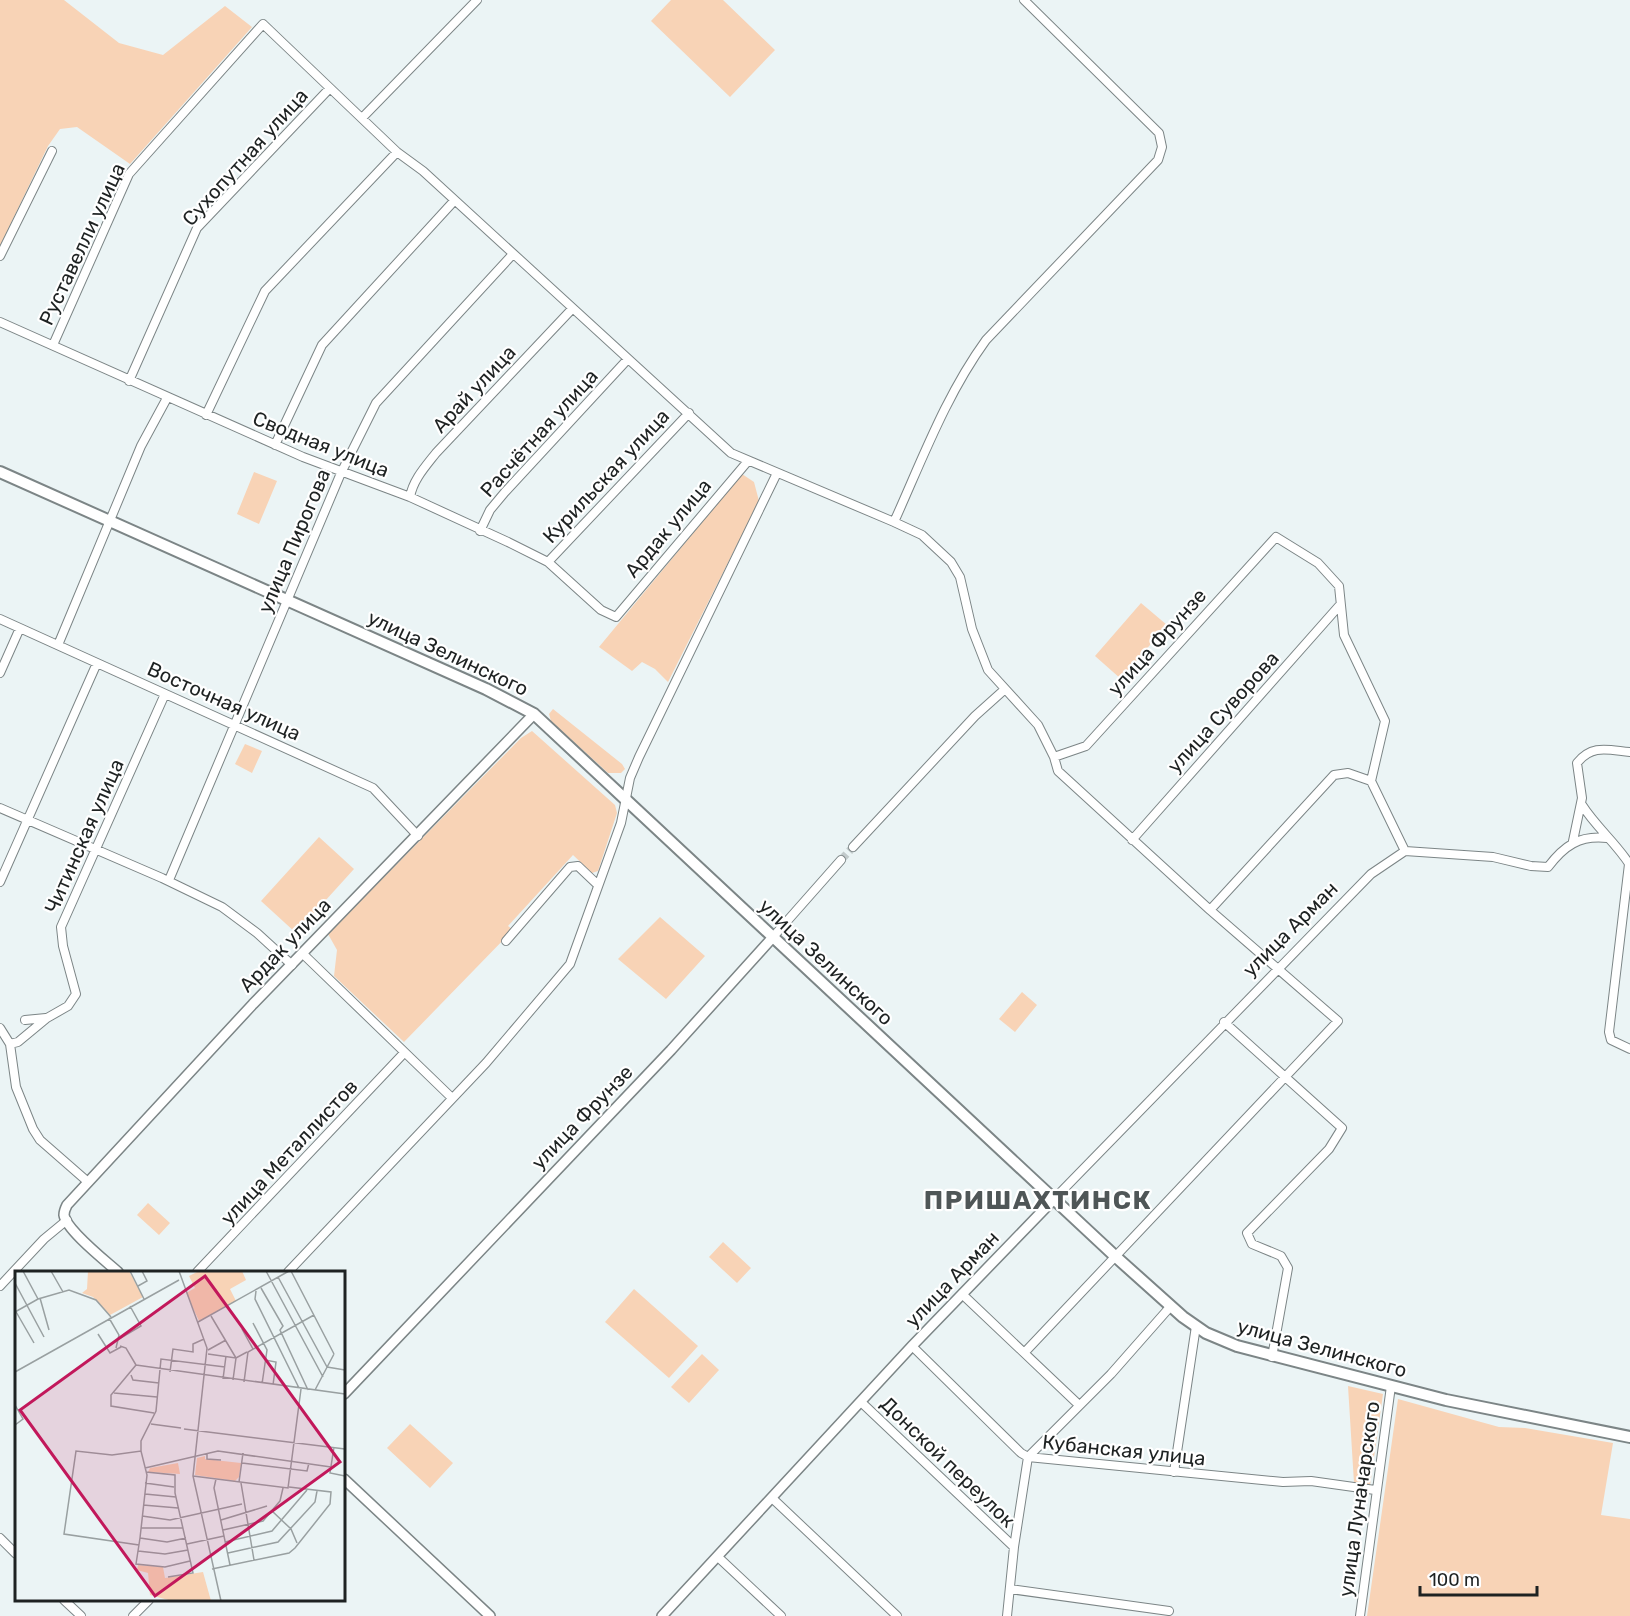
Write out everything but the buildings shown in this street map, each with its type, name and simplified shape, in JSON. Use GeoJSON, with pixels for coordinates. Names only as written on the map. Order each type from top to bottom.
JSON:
{"type":"FeatureCollection","features":[{"type":"Feature","properties":{"kind":"main road","name":"улица Зелинского"},"geometry":{"type":"LineString","coordinates":[[0,472],[486,689],[534,714],[1170,1307],[1196,1326],[1238,1346],[1272,1357],[1391,1386],[1630,1437]]}},
{"type":"Feature","properties":{"kind":"street"},"geometry":{"type":"LineString","coordinates":[[362,118],[477,0]]}},
{"type":"Feature","properties":{"kind":"street"},"geometry":{"type":"LineString","coordinates":[[894,522],[951,396],[972,358],[986,340],[1158,160],[1162,147],[1159,133],[1024,0]]}},
{"type":"Feature","properties":{"kind":"street","name":"Руставелли улица"},"geometry":{"type":"LineString","coordinates":[[53,345],[129,174],[263,24],[330,88]]}},
{"type":"Feature","properties":{"kind":"street"},"geometry":{"type":"LineString","coordinates":[[330,88],[397,152],[423,171],[731,453],[922,535],[951,562],[960,577],[972,629],[988,670],[1038,725],[1054,757],[1058,771],[1210,910],[1338,1021],[1024,1352]]}},
{"type":"Feature","properties":{"kind":"street","name":"Сухопутная улица"},"geometry":{"type":"LineString","coordinates":[[129,381],[197,228],[330,88]]}},
{"type":"Feature","properties":{"kind":"street"},"geometry":{"type":"LineString","coordinates":[[0,256],[52,151]]}},
{"type":"Feature","properties":{"kind":"street"},"geometry":{"type":"LineString","coordinates":[[206,415],[265,291],[397,152]]}},
{"type":"Feature","properties":{"kind":"street"},"geometry":{"type":"LineString","coordinates":[[275,445],[322,345],[454,201]]}},
{"type":"Feature","properties":{"kind":"street","name":"улица Пирогова"},"geometry":{"type":"LineString","coordinates":[[169,880],[341,473],[376,403],[513,254]]}},
{"type":"Feature","properties":{"kind":"street","name":"Арай улица"},"geometry":{"type":"LineString","coordinates":[[410,497],[419,474],[436,453],[572,309]]}},
{"type":"Feature","properties":{"kind":"street","name":"Сводная улица"},"geometry":{"type":"LineString","coordinates":[[0,322],[275,445],[341,473],[410,497],[548,562],[601,610],[616,617]]}},
{"type":"Feature","properties":{"kind":"street","name":"Расчётная улица"},"geometry":{"type":"LineString","coordinates":[[480,531],[490,510],[505,492],[627,360]]}},
{"type":"Feature","properties":{"kind":"street"},"geometry":{"type":"LineString","coordinates":[[58,645],[148,430],[167,398]]}},
{"type":"Feature","properties":{"kind":"street","name":"Курильская улица"},"geometry":{"type":"LineString","coordinates":[[548,562],[689,413]]}},
{"type":"Feature","properties":{"kind":"street","name":"Ардак улица"},"geometry":{"type":"LineString","coordinates":[[616,617],[748,461]]}},
{"type":"Feature","properties":{"kind":"street"},"geometry":{"type":"LineString","coordinates":[[289,1271],[493,1055],[570,963],[626,802],[630,778],[777,473]]}},
{"type":"Feature","properties":{"kind":"street","name":"улица Фрунзе"},"geometry":{"type":"LineString","coordinates":[[1054,757],[1086,746],[1276,537],[1318,562],[1339,586],[1339,606]]}},
{"type":"Feature","properties":{"kind":"street"},"geometry":{"type":"LineString","coordinates":[[1339,606],[1344,634],[1385,721],[1371,781],[1405,851],[1494,857],[1532,866],[1548,867],[1573,842],[1585,838],[1606,838]]}},
{"type":"Feature","properties":{"kind":"street","name":"улица Суворова"},"geometry":{"type":"LineString","coordinates":[[1132,840],[1339,606]]}},
{"type":"Feature","properties":{"kind":"street","name":"Восточная улица"},"geometry":{"type":"LineString","coordinates":[[0,619],[234,723],[373,788],[418,836]]}},
{"type":"Feature","properties":{"kind":"street"},"geometry":{"type":"LineString","coordinates":[[0,674],[20,628]]}},
{"type":"Feature","properties":{"kind":"street"},"geometry":{"type":"LineString","coordinates":[[0,882],[97,663]]}},
{"type":"Feature","properties":{"kind":"street"},"geometry":{"type":"LineString","coordinates":[[853,847],[966,724],[1004,690]]}},
{"type":"Feature","properties":{"kind":"street","name":"Читинская улица"},"geometry":{"type":"LineString","coordinates":[[47,1018],[68,1006],[76,994],[63,946],[62,927],[165,694]]}},
{"type":"Feature","properties":{"kind":"street","name":"Ардак улица"},"geometry":{"type":"LineString","coordinates":[[66,1220],[64,1214],[66,1205],[171,1089],[534,714]]}},
{"type":"Feature","properties":{"kind":"street"},"geometry":{"type":"LineString","coordinates":[[1573,842],[1582,805],[1577,763],[1586,753],[1595,749],[1630,753]]}},
{"type":"Feature","properties":{"kind":"street"},"geometry":{"type":"LineString","coordinates":[[1210,910],[1334,775],[1348,773],[1371,781]]}},
{"type":"Feature","properties":{"kind":"street"},"geometry":{"type":"LineString","coordinates":[[1582,805],[1606,838],[1622,850],[1630,865],[1609,1032],[1611,1040],[1630,1049]]}},
{"type":"Feature","properties":{"kind":"street"},"geometry":{"type":"LineString","coordinates":[[0,808],[169,880],[222,907],[258,933],[292,965]]}},
{"type":"Feature","properties":{"kind":"street","name":"улица Арман"},"geometry":{"type":"LineString","coordinates":[[663,1616],[912,1346],[1276,968],[1371,874],[1405,851]]}},
{"type":"Feature","properties":{"kind":"street","name":"улица Фрунзе"},"geometry":{"type":"LineString","coordinates":[[345,1393],[671,1050],[842,860]]}},
{"type":"Feature","properties":{"kind":"street"},"geometry":{"type":"LineString","coordinates":[[506,941],[570,867],[578,866],[598,885]]}},
{"type":"Feature","properties":{"kind":"street"},"geometry":{"type":"LineString","coordinates":[[302,953],[452,1098]]}},
{"type":"Feature","properties":{"kind":"street"},"geometry":{"type":"LineString","coordinates":[[25,1020],[47,1018]]}},
{"type":"Feature","properties":{"kind":"street"},"geometry":{"type":"LineString","coordinates":[[10,1044],[18,1042],[47,1018]]}},
{"type":"Feature","properties":{"kind":"street"},"geometry":{"type":"LineString","coordinates":[[1224,1022],[1342,1128],[1329,1149],[1301,1174],[1247,1233],[1252,1244],[1281,1256],[1288,1268],[1272,1357]]}},
{"type":"Feature","properties":{"kind":"street"},"geometry":{"type":"LineString","coordinates":[[0,1028],[10,1044],[16,1087],[33,1129],[40,1140],[88,1182]]}},
{"type":"Feature","properties":{"kind":"street","name":"улица Металлистов"},"geometry":{"type":"LineString","coordinates":[[199,1271],[404,1053]]}},
{"type":"Feature","properties":{"kind":"street"},"geometry":{"type":"LineString","coordinates":[[0,1286],[44,1239],[66,1220],[78,1235],[117,1271]]}},
{"type":"Feature","properties":{"kind":"street"},"geometry":{"type":"LineString","coordinates":[[962,1294],[1079,1405]]}},
{"type":"Feature","properties":{"kind":"street"},"geometry":{"type":"LineString","coordinates":[[1014,1547],[1028,1457],[1170,1307]]}},
{"type":"Feature","properties":{"kind":"street"},"geometry":{"type":"LineString","coordinates":[[1174,1472],[1196,1326]]}},
{"type":"Feature","properties":{"kind":"street","name":"Кубанская улица"},"geometry":{"type":"LineString","coordinates":[[912,1346],[1021,1453],[1028,1457],[1282,1482],[1311,1481],[1375,1490]]}},
{"type":"Feature","properties":{"kind":"street","name":"улица Луначарского"},"geometry":{"type":"LineString","coordinates":[[1359,1616],[1391,1386]]}},
{"type":"Feature","properties":{"kind":"street","name":"Донской переулок"},"geometry":{"type":"LineString","coordinates":[[861,1402],[1014,1547],[1007,1616]]}},
{"type":"Feature","properties":{"kind":"street"},"geometry":{"type":"LineString","coordinates":[[345,1480],[490,1616]]}},
{"type":"Feature","properties":{"kind":"street"},"geometry":{"type":"LineString","coordinates":[[772,1498],[895,1615]]}},
{"type":"Feature","properties":{"kind":"street"},"geometry":{"type":"LineString","coordinates":[[0,1538],[15,1553]]}},
{"type":"Feature","properties":{"kind":"street"},"geometry":{"type":"LineString","coordinates":[[10,1547],[15,1541]]}},
{"type":"Feature","properties":{"kind":"street"},"geometry":{"type":"LineString","coordinates":[[718,1557],[782,1616]]}},
{"type":"Feature","properties":{"kind":"street"},"geometry":{"type":"LineString","coordinates":[[1010,1589],[1169,1611]]}},
{"type":"Feature","properties":{"kind":"street"},"geometry":{"type":"LineString","coordinates":[[66,1601],[81,1616]]}},
{"type":"Feature","properties":{"kind":"street"},"geometry":{"type":"LineString","coordinates":[[133,1616],[147,1601]]}},
{"type":"Feature","properties":{"kind":"shaded area"},"geometry":{"type":"Polygon","coordinates":[[[0,0],[64,0],[119,43],[163,55],[225,6],[252,27],[130,164],[77,127],[60,129],[48,146],[0,246],[0,0]]]}},
{"type":"Feature","properties":{"kind":"shaded area"},"geometry":{"type":"Polygon","coordinates":[[[671,0],[723,0],[775,50],[730,97],[651,21],[671,0]]]}},
{"type":"Feature","properties":{"kind":"shaded area"},"geometry":{"type":"Polygon","coordinates":[[[254,472],[277,481],[259,524],[237,514],[254,472]]]}},
{"type":"Feature","properties":{"kind":"shaded area"},"geometry":{"type":"Polygon","coordinates":[[[742,474],[754,482],[759,501],[668,682],[655,669],[642,662],[632,671],[599,647],[742,474]]]}},
{"type":"Feature","properties":{"kind":"shaded area"},"geometry":{"type":"Polygon","coordinates":[[[1141,603],[1167,625],[1121,679],[1095,656],[1141,603]]]}},
{"type":"Feature","properties":{"kind":"shaded area"},"geometry":{"type":"Polygon","coordinates":[[[553,709],[622,764],[625,769],[621,773],[608,773],[551,721],[549,714],[553,709]]]}},
{"type":"Feature","properties":{"kind":"shaded area"},"geometry":{"type":"Polygon","coordinates":[[[532,731],[615,805],[617,813],[598,871],[592,873],[573,855],[508,926],[513,930],[404,1042],[334,976],[337,950],[328,934],[521,738],[532,731]]]}},
{"type":"Feature","properties":{"kind":"shaded area"},"geometry":{"type":"Polygon","coordinates":[[[245,744],[262,751],[252,773],[235,764],[245,744]]]}},
{"type":"Feature","properties":{"kind":"shaded area"},"geometry":{"type":"Polygon","coordinates":[[[319,837],[354,869],[296,933],[261,901],[319,837]]]}},
{"type":"Feature","properties":{"kind":"shaded area"},"geometry":{"type":"Polygon","coordinates":[[[660,917],[705,956],[666,999],[618,959],[660,917]]]}},
{"type":"Feature","properties":{"kind":"shaded area"},"geometry":{"type":"Polygon","coordinates":[[[1022,992],[1037,1005],[1015,1032],[999,1019],[1022,992]]]}},
{"type":"Feature","properties":{"kind":"shaded area"},"geometry":{"type":"Polygon","coordinates":[[[148,1203],[170,1223],[159,1235],[137,1215],[148,1203]]]}},
{"type":"Feature","properties":{"kind":"shaded area"},"geometry":{"type":"Polygon","coordinates":[[[723,1242],[751,1268],[737,1283],[709,1257],[723,1242]]]}},
{"type":"Feature","properties":{"kind":"shaded area"},"geometry":{"type":"Polygon","coordinates":[[[634,1289],[698,1346],[669,1378],[605,1322],[634,1289]]]}},
{"type":"Feature","properties":{"kind":"shaded area"},"geometry":{"type":"Polygon","coordinates":[[[702,1354],[719,1370],[689,1403],[671,1387],[702,1354]]]}},
{"type":"Feature","properties":{"kind":"shaded area"},"geometry":{"type":"Polygon","coordinates":[[[1348,1386],[1383,1394],[1370,1485],[1354,1483],[1348,1386]]]}},
{"type":"Feature","properties":{"kind":"shaded area"},"geometry":{"type":"Polygon","coordinates":[[[1398,1399],[1499,1427],[1525,1428],[1613,1443],[1601,1515],[1630,1519],[1630,1616],[1367,1616],[1398,1399]]]}},
{"type":"Feature","properties":{"kind":"shaded area"},"geometry":{"type":"Polygon","coordinates":[[[410,1424],[453,1463],[430,1488],[387,1448],[410,1424]]]}},
{"type":"Feature","properties":{"kind":"tunnel"},"geometry":{"type":"LineString","coordinates":[[841,860],[853,847]]}},
{"type":"Feature","properties":{"kind":"district","name":"ПРИШАХТИНСК"},"geometry":{"type":"Point","coordinates":[1038,1200]}}]}
